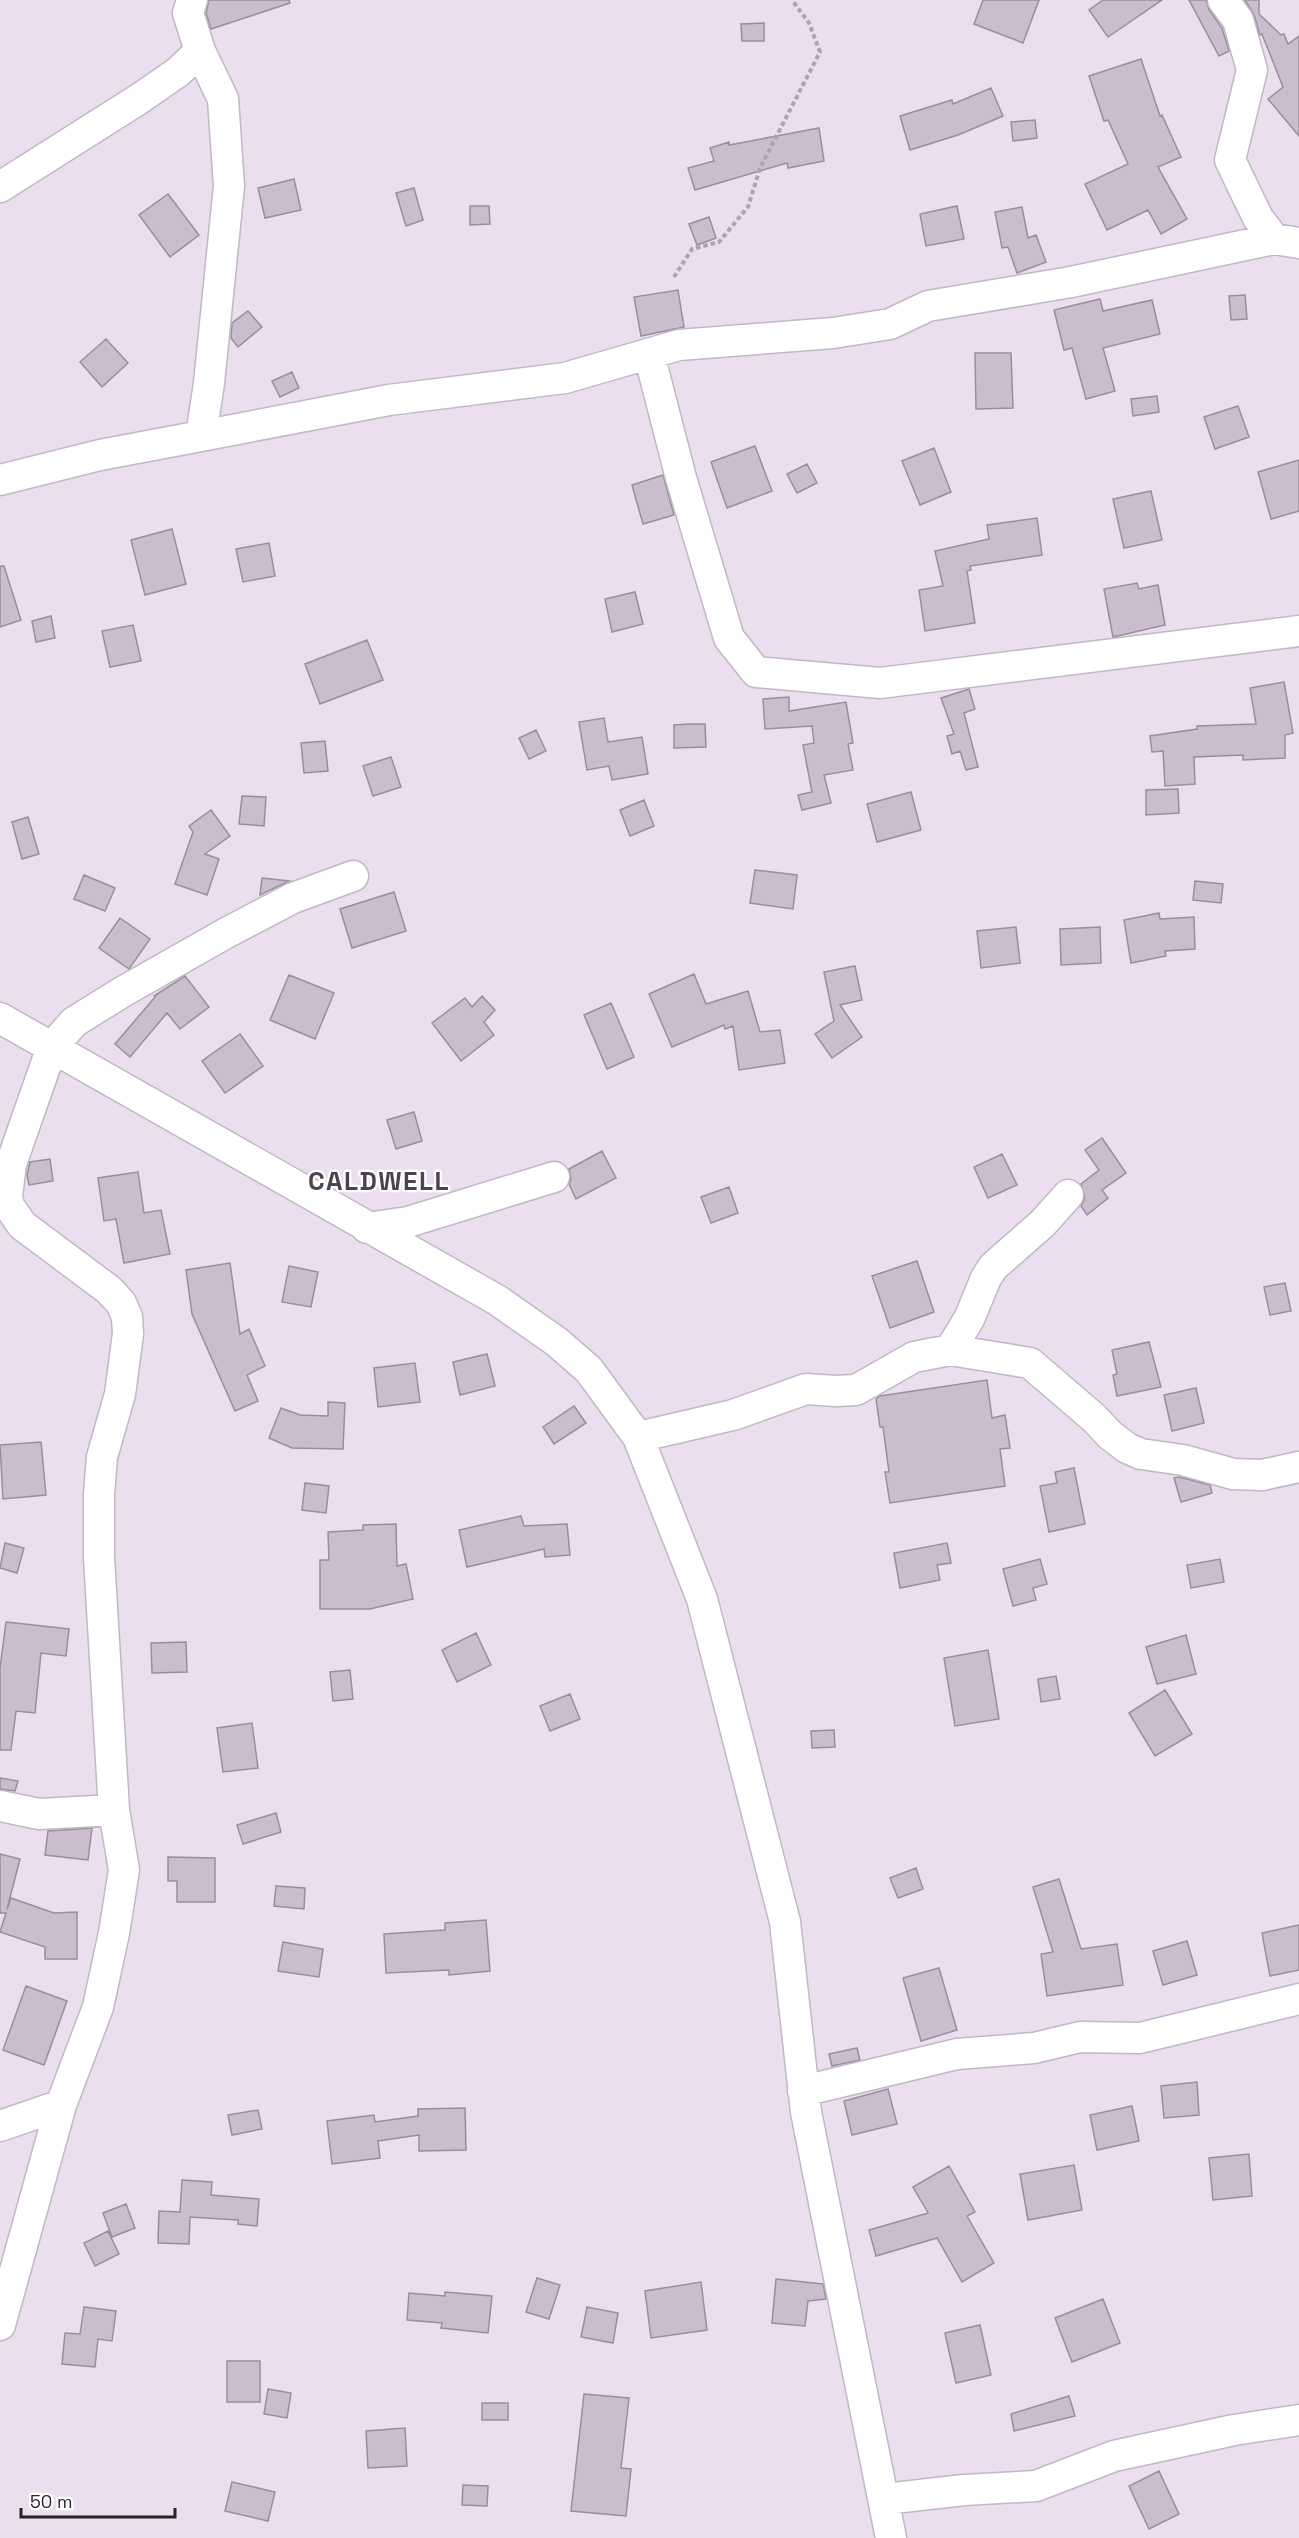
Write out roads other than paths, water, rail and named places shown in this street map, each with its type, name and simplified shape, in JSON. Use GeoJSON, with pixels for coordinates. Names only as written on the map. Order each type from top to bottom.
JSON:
{"type":"FeatureCollection","features":[{"type":"Feature","properties":{"kind":"street"},"geometry":{"type":"LineString","coordinates":[[192,0],[188,13],[200,51],[223,99],[229,186],[210,383],[201,436]]}},
{"type":"Feature","properties":{"kind":"street"},"geometry":{"type":"LineString","coordinates":[[1223,0],[1238,20],[1252,70],[1230,160],[1258,218],[1287,241]]}},
{"type":"Feature","properties":{"kind":"street"},"geometry":{"type":"LineString","coordinates":[[0,188],[149,92],[178,72],[200,51]]}},
{"type":"Feature","properties":{"kind":"street"},"geometry":{"type":"LineString","coordinates":[[0,480],[100,456],[389,400],[565,378],[679,345],[833,333],[890,324],[928,306],[1071,282],[1287,241]]}},
{"type":"Feature","properties":{"kind":"street"},"geometry":{"type":"LineString","coordinates":[[649,354],[681,478],[729,638],[756,672],[880,683],[1299,631]]}},
{"type":"Feature","properties":{"kind":"street"},"geometry":{"type":"LineString","coordinates":[[0,2325],[61,2105],[98,2007],[114,1933],[124,1870],[114,1810],[99,1557],[99,1481],[102,1457],[120,1394],[128,1334],[127,1317],[121,1303],[109,1290],[14,1216],[7,1196],[5,1166],[51,1047],[74,1022],[124,991],[263,913],[353,876]]}},
{"type":"Feature","properties":{"kind":"street"},"geometry":{"type":"LineString","coordinates":[[0,1018],[497,1300],[557,1342],[589,1370],[638,1437],[702,1599],[785,1922],[806,2112],[891,2538]]}},
{"type":"Feature","properties":{"kind":"street"},"geometry":{"type":"LineString","coordinates":[[367,1228],[408,1222],[554,1177]]}},
{"type":"Feature","properties":{"kind":"street"},"geometry":{"type":"LineString","coordinates":[[950,1350],[969,1319],[993,1267],[1043,1223],[1068,1195]]}},
{"type":"Feature","properties":{"kind":"street"},"geometry":{"type":"LineString","coordinates":[[638,1437],[733,1415],[806,1389],[856,1390],[914,1357],[950,1350],[1030,1363],[1094,1418],[1110,1435],[1127,1448],[1141,1454],[1183,1460],[1233,1474],[1262,1475],[1299,1467]]}},
{"type":"Feature","properties":{"kind":"street"},"geometry":{"type":"LineString","coordinates":[[0,1806],[39,1814],[114,1810]]}},
{"type":"Feature","properties":{"kind":"street"},"geometry":{"type":"LineString","coordinates":[[803,2091],[957,2054],[1034,2048],[1080,2037],[1140,2038],[1299,1999]]}},
{"type":"Feature","properties":{"kind":"street"},"geometry":{"type":"LineString","coordinates":[[0,2126],[61,2105]]}},
{"type":"Feature","properties":{"kind":"street"},"geometry":{"type":"LineString","coordinates":[[885,2499],[964,2490],[1036,2486],[1113,2456],[1234,2430],[1299,2420]]}},
{"type":"Feature","properties":{"kind":"district","name":"CALDWELL"},"geometry":{"type":"Point","coordinates":[379,1181]}}]}
